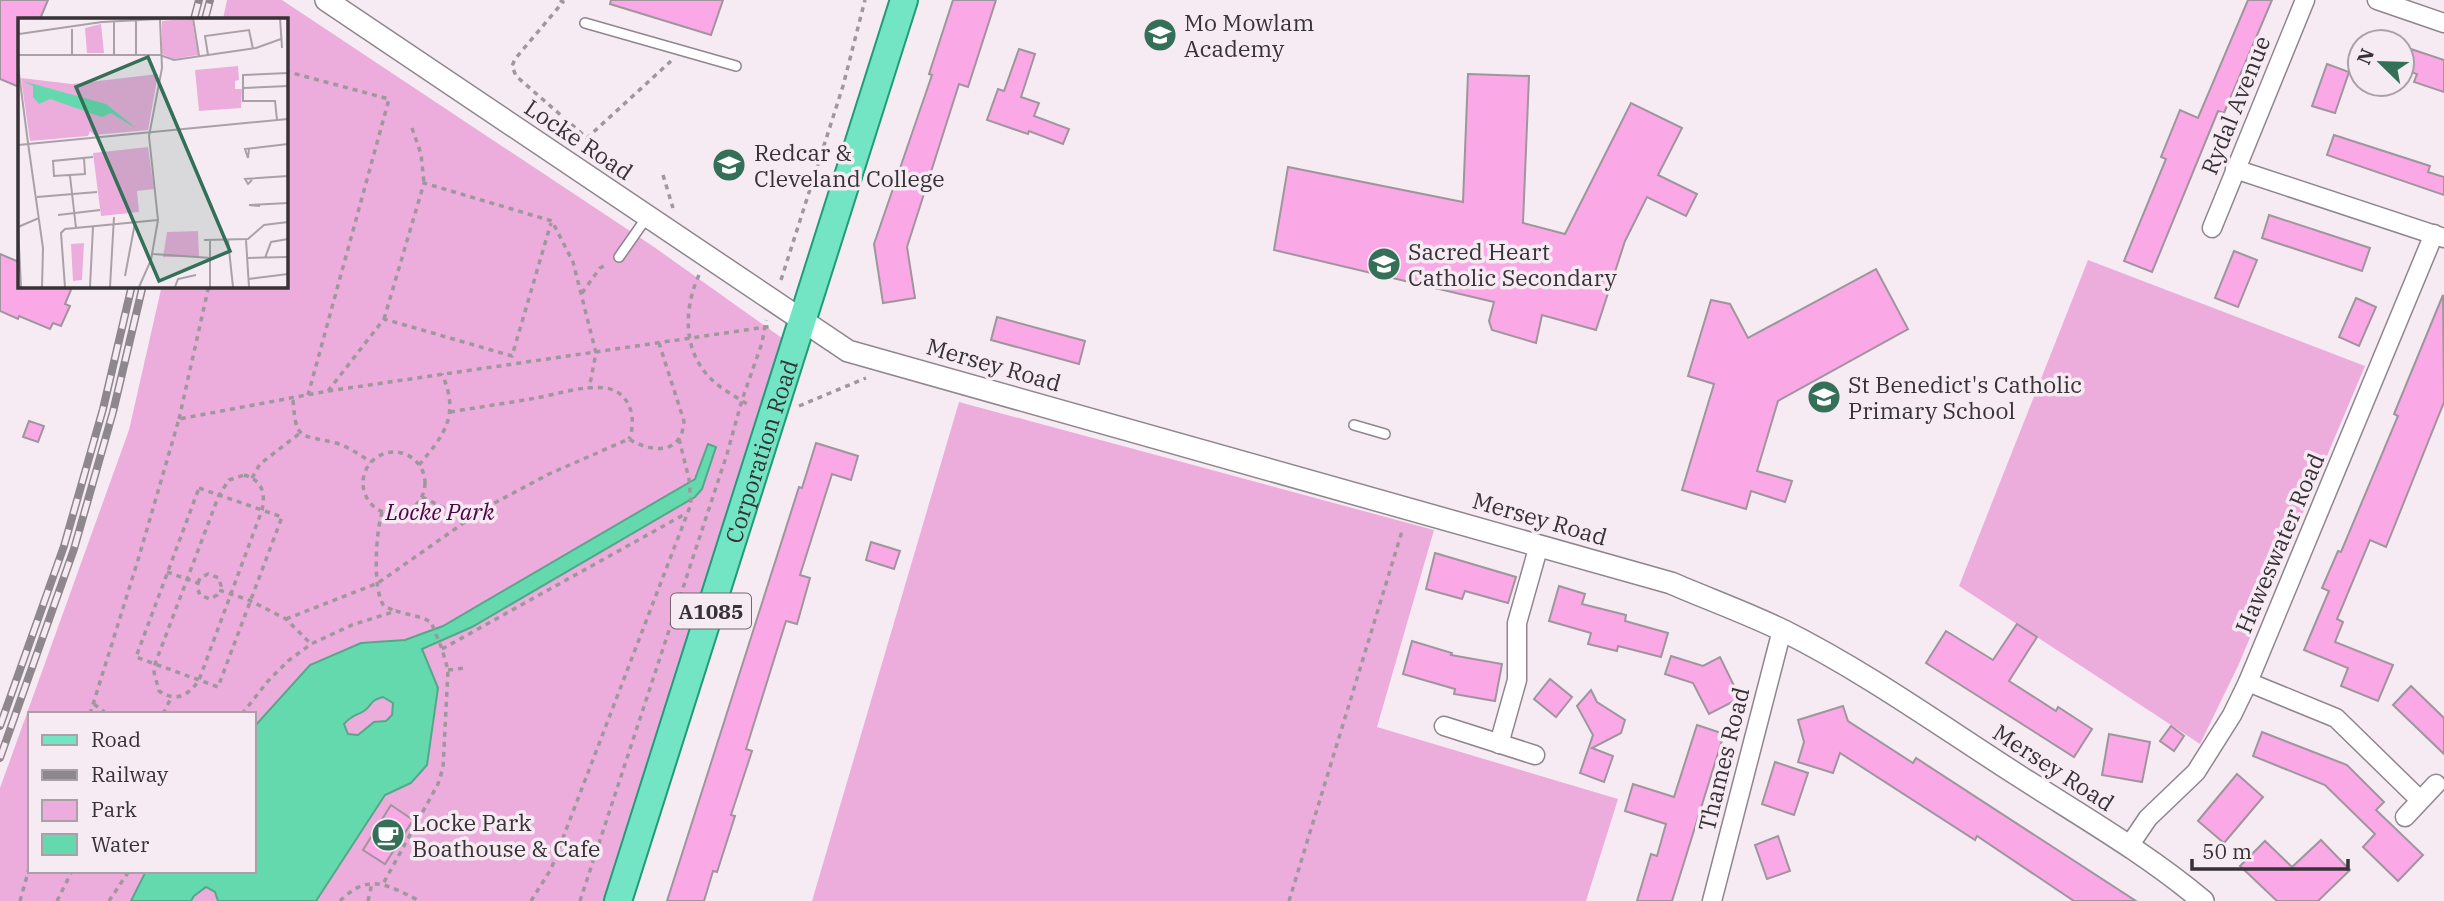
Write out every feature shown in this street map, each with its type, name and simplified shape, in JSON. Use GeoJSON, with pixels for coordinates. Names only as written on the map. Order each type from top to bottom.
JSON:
{"type":"FeatureCollection","features":[{"type":"Feature","properties":{"kind":"main road","name":"Corporation Road"},"geometry":{"type":"LineString","coordinates":[[618,901],[904,0]]}},
{"type":"Feature","properties":{"kind":"street","name":"Locke Road"},"geometry":{"type":"LineString","coordinates":[[326,0],[803,321]]}},
{"type":"Feature","properties":{"kind":"street","name":"Rydal Avenue"},"geometry":{"type":"LineString","coordinates":[[2212,228],[2305,0]]}},
{"type":"Feature","properties":{"kind":"street"},"geometry":{"type":"LineString","coordinates":[[2376,0],[2444,23]]}},
{"type":"Feature","properties":{"kind":"street"},"geometry":{"type":"LineString","coordinates":[[2235,169],[2439,236]]}},
{"type":"Feature","properties":{"kind":"street","name":"Haweswater Road"},"geometry":{"type":"LineString","coordinates":[[2129,846],[2148,818],[2196,772],[2232,715],[2439,236]]}},
{"type":"Feature","properties":{"kind":"street","name":"Mersey Road"},"geometry":{"type":"LineString","coordinates":[[803,321],[848,351],[1671,583],[1782,630],[1908,704],[2129,846],[2203,901]]}},
{"type":"Feature","properties":{"kind":"street"},"geometry":{"type":"LineString","coordinates":[[1499,744],[1517,680],[1517,623],[1539,545]]}},
{"type":"Feature","properties":{"kind":"street","name":"Thames Road"},"geometry":{"type":"LineString","coordinates":[[1718,898],[1782,630]]}},
{"type":"Feature","properties":{"kind":"street"},"geometry":{"type":"LineString","coordinates":[[2248,682],[2336,718],[2420,800]]}},
{"type":"Feature","properties":{"kind":"street"},"geometry":{"type":"LineString","coordinates":[[1444,726],[1535,755]]}},
{"type":"Feature","properties":{"kind":"street"},"geometry":{"type":"LineString","coordinates":[[2405,817],[2436,784]]}},
{"type":"Feature","properties":{"kind":"lane"},"geometry":{"type":"LineString","coordinates":[[585,23],[736,66]]}},
{"type":"Feature","properties":{"kind":"lane"},"geometry":{"type":"LineString","coordinates":[[620,257],[647,217]]}},
{"type":"Feature","properties":{"kind":"lane"},"geometry":{"type":"LineString","coordinates":[[1354,425],[1385,435]]}},
{"type":"Feature","properties":{"kind":"path"},"geometry":{"type":"LineString","coordinates":[[560,0],[563,2],[512,66],[516,76],[587,138],[682,51]]}},
{"type":"Feature","properties":{"kind":"path"},"geometry":{"type":"LineString","coordinates":[[580,901],[723,467],[762,343],[764,327],[843,86],[864,0]]}},
{"type":"Feature","properties":{"kind":"path"},"geometry":{"type":"LineString","coordinates":[[287,72],[389,99],[308,396]]}},
{"type":"Feature","properties":{"kind":"path"},"geometry":{"type":"LineString","coordinates":[[328,391],[384,319],[424,183],[421,154],[412,128]]}},
{"type":"Feature","properties":{"kind":"path"},"geometry":{"type":"LineString","coordinates":[[424,183],[552,221],[573,262],[596,352],[589,389]]}},
{"type":"Feature","properties":{"kind":"path"},"geometry":{"type":"LineString","coordinates":[[509,364],[552,221]]}},
{"type":"Feature","properties":{"kind":"path"},"geometry":{"type":"LineString","coordinates":[[582,293],[600,268],[620,257]]}},
{"type":"Feature","properties":{"kind":"path"},"geometry":{"type":"LineString","coordinates":[[709,258],[690,294],[688,339],[699,362],[716,384],[772,417],[897,364]]}},
{"type":"Feature","properties":{"kind":"path"},"geometry":{"type":"LineString","coordinates":[[91,712],[179,419],[209,287]]}},
{"type":"Feature","properties":{"kind":"path"},"geometry":{"type":"LineString","coordinates":[[384,319],[512,356]]}},
{"type":"Feature","properties":{"kind":"path"},"geometry":{"type":"LineString","coordinates":[[179,419],[293,400],[328,391],[803,321]]}},
{"type":"Feature","properties":{"kind":"path"},"geometry":{"type":"LineString","coordinates":[[629,439],[647,448],[665,449],[680,439],[684,431],[684,421],[659,343]]}},
{"type":"Feature","properties":{"kind":"path"},"geometry":{"type":"LineString","coordinates":[[419,465],[443,434],[450,412],[450,391],[442,374]]}},
{"type":"Feature","properties":{"kind":"path"},"geometry":{"type":"LineString","coordinates":[[286,619],[378,583],[467,519],[549,474],[629,439],[634,424],[624,398],[607,388],[450,412]]}},
{"type":"Feature","properties":{"kind":"path"},"geometry":{"type":"LineString","coordinates":[[293,400],[294,423],[300,433],[308,438],[342,445],[370,462]]}},
{"type":"Feature","properties":{"kind":"path"},"geometry":{"type":"LineString","coordinates":[[252,478],[260,464],[300,433]]}},
{"type":"Feature","properties":{"kind":"path"},"geometry":{"type":"LineString","coordinates":[[531,901],[551,869],[691,504],[689,479],[680,439]]}},
{"type":"Feature","properties":{"kind":"path"},"geometry":{"type":"LineString","coordinates":[[396,452],[405,454],[419,465],[425,480],[422,497],[409,511],[400,514],[382,512],[373,507],[363,490],[362,480],[370,462],[386,453],[396,452]]}},
{"type":"Feature","properties":{"kind":"path"},"geometry":{"type":"LineString","coordinates":[[236,476],[252,478],[262,489],[262,510],[199,680],[192,690],[171,698],[159,691],[155,682],[155,664],[219,495],[229,480],[236,476]]}},
{"type":"Feature","properties":{"kind":"path"},"geometry":{"type":"LineString","coordinates":[[199,488],[262,510],[282,517],[218,687],[136,657],[199,488]]}},
{"type":"Feature","properties":{"kind":"path"},"geometry":{"type":"LineString","coordinates":[[422,497],[467,519]]}},
{"type":"Feature","properties":{"kind":"path"},"geometry":{"type":"LineString","coordinates":[[1289,901],[1409,507]]}},
{"type":"Feature","properties":{"kind":"path"},"geometry":{"type":"LineString","coordinates":[[382,512],[377,537],[379,600],[384,606],[431,622],[448,670],[446,737],[440,776],[383,884]]}},
{"type":"Feature","properties":{"kind":"path"},"geometry":{"type":"LineString","coordinates":[[441,646],[687,513]]}},
{"type":"Feature","properties":{"kind":"path"},"geometry":{"type":"LineString","coordinates":[[167,572],[198,583]]}},
{"type":"Feature","properties":{"kind":"path"},"geometry":{"type":"LineString","coordinates":[[208,574],[219,578],[219,590],[217,595],[210,599],[200,595],[197,587],[200,578],[208,574]]}},
{"type":"Feature","properties":{"kind":"path"},"geometry":{"type":"LineString","coordinates":[[219,590],[286,619],[311,644]]}},
{"type":"Feature","properties":{"kind":"path"},"geometry":{"type":"LineString","coordinates":[[244,712],[268,681],[288,661],[311,644],[352,625],[396,611]]}},
{"type":"Feature","properties":{"kind":"path"},"geometry":{"type":"LineString","coordinates":[[448,670],[465,668]]}},
{"type":"Feature","properties":{"kind":"path"},"geometry":{"type":"LineString","coordinates":[[164,712],[171,698]]}},
{"type":"Feature","properties":{"kind":"path"},"geometry":{"type":"LineString","coordinates":[[94,704],[104,712]]}},
{"type":"Feature","properties":{"kind":"path"},"geometry":{"type":"LineString","coordinates":[[20,901],[28,872]]}},
{"type":"Feature","properties":{"kind":"path"},"geometry":{"type":"LineString","coordinates":[[57,901],[71,873]]}},
{"type":"Feature","properties":{"kind":"path"},"geometry":{"type":"LineString","coordinates":[[109,901],[128,873]]}},
{"type":"Feature","properties":{"kind":"path"},"geometry":{"type":"LineString","coordinates":[[368,901],[372,883]]}},
{"type":"Feature","properties":{"kind":"path"},"geometry":{"type":"LineString","coordinates":[[340,901],[360,885],[372,883],[383,884],[421,901]]}},
{"type":"Feature","properties":{"kind":"green space","name":"Locke Park"},"geometry":{"type":"Polygon","coordinates":[[[227,0],[282,0],[654,247],[782,338],[605,901],[0,901],[0,788],[129,430],[162,287],[287,287],[287,18],[223,18],[227,0]]]}},
{"type":"Feature","properties":{"kind":"green space"},"geometry":{"type":"Polygon","coordinates":[[[2088,260],[2365,366],[2238,666],[2200,744],[1959,586],[2088,260]]]}},
{"type":"Feature","properties":{"kind":"green space"},"geometry":{"type":"Polygon","coordinates":[[[959,402],[1434,530],[1377,727],[1618,799],[1586,901],[812,901],[959,402]]]}},
{"type":"Feature","properties":{"kind":"water"},"geometry":{"type":"Polygon","coordinates":[[[708,444],[716,447],[702,489],[695,497],[472,627],[422,649],[438,688],[427,765],[411,783],[385,795],[316,901],[218,901],[215,892],[206,887],[191,901],[131,901],[145,873],[256,873],[256,725],[310,665],[361,643],[405,640],[443,626],[695,479],[708,444]],[[383,697],[344,724],[348,734],[358,735],[374,722],[386,721],[392,715],[393,703],[383,697]]]}},
{"type":"Feature","properties":{"kind":"building"},"geometry":{"type":"Polygon","coordinates":[[[0,0],[48,0],[40,18],[18,18],[18,87],[0,79],[0,0]]]}},
{"type":"Feature","properties":{"kind":"building"},"geometry":{"type":"Polygon","coordinates":[[[611,0],[723,0],[711,35],[610,4],[611,0]]]}},
{"type":"Feature","properties":{"kind":"building"},"geometry":{"type":"Polygon","coordinates":[[[953,0],[996,0],[968,87],[959,84],[907,247],[915,298],[883,303],[874,244],[932,75],[929,74],[953,0]]]}},
{"type":"Feature","properties":{"kind":"building"},"geometry":{"type":"Polygon","coordinates":[[[2248,0],[2272,0],[2224,113],[2218,111],[2152,272],[2124,261],[2166,159],[2161,157],[2180,110],[2198,118],[2248,0]]]}},
{"type":"Feature","properties":{"kind":"building"},"geometry":{"type":"Polygon","coordinates":[[[1019,49],[1035,54],[1021,97],[1039,103],[1034,116],[1069,129],[1063,144],[1029,131],[1028,134],[987,120],[998,89],[1004,91],[1019,49]]]}},
{"type":"Feature","properties":{"kind":"building"},"geometry":{"type":"Polygon","coordinates":[[[2416,51],[2444,60],[2444,92],[2416,83],[2416,51]]]}},
{"type":"Feature","properties":{"kind":"building"},"geometry":{"type":"Polygon","coordinates":[[[2327,64],[2346,71],[2346,81],[2335,113],[2312,106],[2327,64]]]}},
{"type":"Feature","properties":{"kind":"building"},"geometry":{"type":"Polygon","coordinates":[[[1468,74],[1529,76],[1523,223],[1565,234],[1631,103],[1682,128],[1658,175],[1697,194],[1686,216],[1647,197],[1625,241],[1596,330],[1542,315],[1536,343],[1492,330],[1489,321],[1494,302],[1274,250],[1288,167],[1463,202],[1468,74]]]}},
{"type":"Feature","properties":{"kind":"building"},"geometry":{"type":"Polygon","coordinates":[[[2334,135],[2430,166],[2428,172],[2444,177],[2444,195],[2327,155],[2334,135]]]}},
{"type":"Feature","properties":{"kind":"building"},"geometry":{"type":"Polygon","coordinates":[[[2269,215],[2370,248],[2362,271],[2262,238],[2269,215]]]}},
{"type":"Feature","properties":{"kind":"building"},"geometry":{"type":"Polygon","coordinates":[[[2234,251],[2257,260],[2238,307],[2215,298],[2234,251]]]}},
{"type":"Feature","properties":{"kind":"building"},"geometry":{"type":"Polygon","coordinates":[[[0,254],[18,262],[18,287],[72,287],[65,304],[70,306],[61,326],[53,323],[50,329],[0,311],[0,254]]]}},
{"type":"Feature","properties":{"kind":"building"},"geometry":{"type":"Polygon","coordinates":[[[1876,269],[1908,329],[1778,401],[1757,471],[1792,481],[1785,502],[1751,491],[1746,509],[1682,490],[1714,384],[1688,376],[1711,300],[1730,304],[1748,338],[1876,269]]]}},
{"type":"Feature","properties":{"kind":"building"},"geometry":{"type":"Polygon","coordinates":[[[2443,295],[2444,402],[2386,547],[2370,540],[2337,619],[2343,622],[2335,642],[2393,665],[2378,701],[2341,686],[2348,668],[2304,650],[2329,591],[2322,588],[2338,551],[2341,552],[2398,416],[2394,414],[2443,295]]]}},
{"type":"Feature","properties":{"kind":"building"},"geometry":{"type":"Polygon","coordinates":[[[2356,298],[2376,307],[2359,346],[2339,337],[2356,298]]]}},
{"type":"Feature","properties":{"kind":"building"},"geometry":{"type":"Polygon","coordinates":[[[997,317],[1085,341],[1079,364],[991,340],[997,317]]]}},
{"type":"Feature","properties":{"kind":"building"},"geometry":{"type":"Polygon","coordinates":[[[29,421],[44,426],[38,442],[23,437],[29,421]]]}},
{"type":"Feature","properties":{"kind":"building"},"geometry":{"type":"Polygon","coordinates":[[[816,443],[858,456],[851,480],[832,474],[800,575],[810,578],[797,624],[786,621],[746,749],[752,751],[731,815],[735,816],[717,872],[713,871],[704,901],[667,901],[799,487],[802,488],[816,443]]]}},
{"type":"Feature","properties":{"kind":"building"},"geometry":{"type":"Polygon","coordinates":[[[871,542],[900,551],[894,569],[866,560],[871,542]]]}},
{"type":"Feature","properties":{"kind":"building"},"geometry":{"type":"Polygon","coordinates":[[[1435,553],[1516,577],[1508,603],[1465,591],[1462,599],[1426,589],[1435,553]]]}},
{"type":"Feature","properties":{"kind":"building"},"geometry":{"type":"Polygon","coordinates":[[[1559,586],[1585,594],[1582,604],[1626,615],[1625,621],[1668,633],[1661,657],[1618,646],[1617,651],[1588,644],[1591,633],[1549,621],[1559,586]]]}},
{"type":"Feature","properties":{"kind":"building"},"geometry":{"type":"Polygon","coordinates":[[[2017,624],[2037,637],[2009,681],[2056,711],[2058,707],[2092,729],[2074,757],[1926,663],[1946,631],[1993,660],[2017,624]]]}},
{"type":"Feature","properties":{"kind":"building"},"geometry":{"type":"Polygon","coordinates":[[[1412,641],[1452,653],[1451,655],[1502,664],[1495,701],[1454,694],[1455,689],[1403,674],[1412,641]]]}},
{"type":"Feature","properties":{"kind":"building"},"geometry":{"type":"Polygon","coordinates":[[[1671,656],[1703,666],[1720,657],[1740,698],[1709,714],[1693,683],[1665,674],[1671,656]]]}},
{"type":"Feature","properties":{"kind":"building"},"geometry":{"type":"Polygon","coordinates":[[[1550,679],[1572,697],[1556,717],[1534,699],[1550,679]]]}},
{"type":"Feature","properties":{"kind":"building"},"geometry":{"type":"Polygon","coordinates":[[[2411,686],[2444,718],[2444,754],[2393,705],[2411,686]]]}},
{"type":"Feature","properties":{"kind":"building"},"geometry":{"type":"Polygon","coordinates":[[[1591,690],[1597,702],[1625,720],[1621,733],[1592,748],[1613,756],[1604,782],[1580,773],[1593,735],[1577,706],[1591,690]]]}},
{"type":"Feature","properties":{"kind":"building"},"geometry":{"type":"Polygon","coordinates":[[[1843,706],[1848,721],[1913,763],[1916,758],[2136,901],[2074,901],[1977,836],[1975,840],[1840,753],[1833,773],[1798,762],[1804,742],[1798,720],[1843,706]]]}},
{"type":"Feature","properties":{"kind":"building"},"geometry":{"type":"Polygon","coordinates":[[[1697,725],[1724,734],[1672,901],[1637,901],[1651,854],[1657,856],[1666,824],[1625,811],[1633,784],[1674,797],[1697,725]]]}},
{"type":"Feature","properties":{"kind":"building"},"geometry":{"type":"Polygon","coordinates":[[[2171,726],[2184,736],[2174,751],[2160,741],[2171,726]]]}},
{"type":"Feature","properties":{"kind":"building"},"geometry":{"type":"Polygon","coordinates":[[[2262,732],[2347,765],[2384,802],[2376,810],[2423,855],[2398,881],[2363,847],[2375,834],[2325,785],[2253,756],[2262,732]]]}},
{"type":"Feature","properties":{"kind":"building"},"geometry":{"type":"Polygon","coordinates":[[[2109,734],[2150,742],[2142,782],[2102,775],[2109,734]]]}},
{"type":"Feature","properties":{"kind":"building"},"geometry":{"type":"Polygon","coordinates":[[[1775,762],[1808,773],[1794,815],[1762,804],[1775,762]]]}},
{"type":"Feature","properties":{"kind":"building"},"geometry":{"type":"Polygon","coordinates":[[[2237,774],[2263,797],[2224,843],[2198,821],[2237,774]]]}},
{"type":"Feature","properties":{"kind":"building","name":"Locke Park Boathouse & Cafe"},"geometry":{"type":"Polygon","coordinates":[[[391,805],[413,820],[385,864],[363,850],[391,805]]]}},
{"type":"Feature","properties":{"kind":"building"},"geometry":{"type":"Polygon","coordinates":[[[1778,836],[1790,871],[1767,879],[1755,845],[1778,836]]]}},
{"type":"Feature","properties":{"kind":"building"},"geometry":{"type":"Polygon","coordinates":[[[2321,840],[2350,870],[2318,901],[2277,901],[2240,866],[2265,841],[2292,867],[2321,840]]]}},
{"type":"Feature","properties":{"kind":"railway"},"geometry":{"type":"LineString","coordinates":[[194,18],[199,0]]}},
{"type":"Feature","properties":{"kind":"railway"},"geometry":{"type":"LineString","coordinates":[[205,18],[210,0]]}},
{"type":"Feature","properties":{"kind":"railway"},"geometry":{"type":"LineString","coordinates":[[0,726],[64,546],[103,409],[132,287]]}},
{"type":"Feature","properties":{"kind":"railway"},"geometry":{"type":"LineString","coordinates":[[0,758],[74,549],[113,412],[143,287]]}},
{"type":"Feature","properties":{"kind":"place","name":"Mo Mowlam Academy"},"geometry":{"type":"Point","coordinates":[1160,35]}},
{"type":"Feature","properties":{"kind":"place","name":"Redcar & Cleveland College"},"geometry":{"type":"Point","coordinates":[729,165]}},
{"type":"Feature","properties":{"kind":"place","name":"Sacred Heart Catholic Secondary"},"geometry":{"type":"Point","coordinates":[1384,264]}},
{"type":"Feature","properties":{"kind":"place","name":"St Benedict's Catholic Primary School"},"geometry":{"type":"Point","coordinates":[1824,397]}},
{"type":"Feature","properties":{"kind":"place","name":"Locke Park Boathouse & Cafe"},"geometry":{"type":"Point","coordinates":[388,835]}}]}
